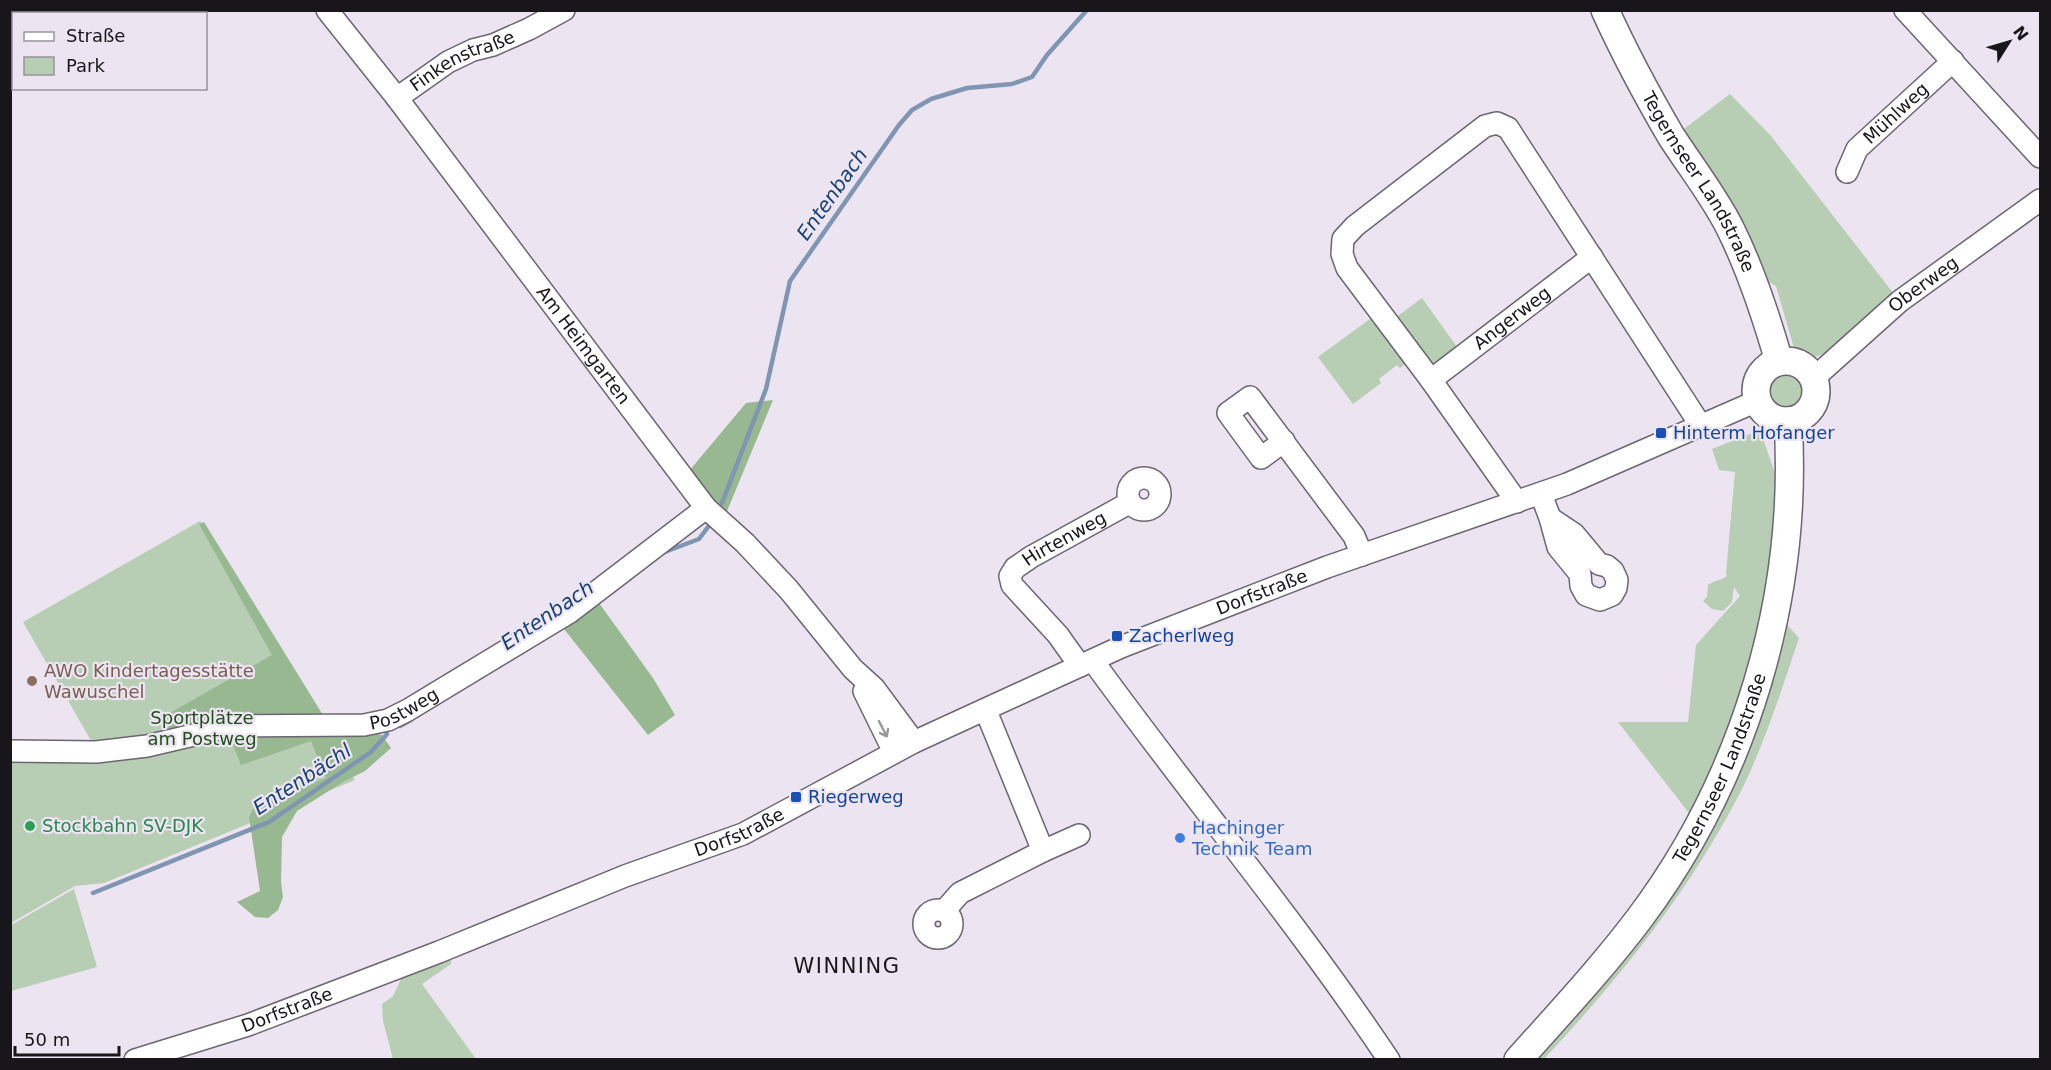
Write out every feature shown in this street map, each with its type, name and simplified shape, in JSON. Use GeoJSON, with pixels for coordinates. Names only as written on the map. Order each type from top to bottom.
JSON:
{"type":"FeatureCollection","features":[{"type":"Feature","properties":{"kind":"main road","name":"Tegernseer Landstraße"},"geometry":{"type":"LineString","coordinates":[[1605,10],[1643,87],[1731,230],[1750,273],[1779,361]]}},
{"type":"Feature","properties":{"kind":"main road"},"geometry":{"type":"LineString","coordinates":[[1779,361],[1796,362],[1804,366],[1814,378],[1816,389],[1812,407],[1798,419],[1788,421],[1769,417],[1757,401],[1759,376],[1765,369],[1779,361]]}},
{"type":"Feature","properties":{"kind":"main road","name":"Tegernseer Landstraße"},"geometry":{"type":"LineString","coordinates":[[1518,1059],[1585,986],[1639,919],[1697,830],[1724,775],[1755,691],[1770,637],[1780,587],[1789,519],[1788,421]]}},
{"type":"Feature","properties":{"kind":"street","name":"Am Heimgarten"},"geometry":{"type":"LineString","coordinates":[[327,10],[397,98],[706,508],[745,543],[789,590],[853,669],[874,688],[914,742]]}},
{"type":"Feature","properties":{"kind":"street","name":"Finkenstraße"},"geometry":{"type":"LineString","coordinates":[[397,98],[448,62],[529,29],[564,10]]}},
{"type":"Feature","properties":{"kind":"street"},"geometry":{"type":"LineString","coordinates":[[1905,10],[2040,157]]}},
{"type":"Feature","properties":{"kind":"street","name":"Mühlweg"},"geometry":{"type":"LineString","coordinates":[[1847,172],[1857,149],[1953,61]]}},
{"type":"Feature","properties":{"kind":"street"},"geometry":{"type":"LineString","coordinates":[[1518,502],[1347,268],[1342,254],[1343,239],[1355,226],[1485,126],[1497,123],[1508,128],[1701,426]]}},
{"type":"Feature","properties":{"kind":"street","name":"Oberweg"},"geometry":{"type":"LineString","coordinates":[[1814,378],[1899,301],[2040,200]]}},
{"type":"Feature","properties":{"kind":"street","name":"Angerweg"},"geometry":{"type":"LineString","coordinates":[[1431,380],[1592,256]]}},
{"type":"Feature","properties":{"kind":"street","name":"Dorfstraße"},"geometry":{"type":"LineString","coordinates":[[135,1059],[248,1025],[439,952],[625,876],[743,834],[914,742],[1177,624],[1362,555],[1567,484],[1757,401]]}},
{"type":"Feature","properties":{"kind":"street"},"geometry":{"type":"LineString","coordinates":[[1284,441],[1354,536],[1362,555]]}},
{"type":"Feature","properties":{"kind":"street"},"geometry":{"type":"LineString","coordinates":[[1540,494],[1550,518]]}},
{"type":"Feature","properties":{"kind":"street","name":"Hirtenweg"},"geometry":{"type":"LineString","coordinates":[[1087,664],[1012,585],[1010,576],[1015,568],[1031,557],[1129,503]]}},
{"type":"Feature","properties":{"kind":"street","name":"Postweg"},"geometry":{"type":"LineString","coordinates":[[10,751],[96,752],[147,746],[232,726],[364,725],[388,720],[570,612],[706,508]]}},
{"type":"Feature","properties":{"kind":"street"},"geometry":{"type":"LineString","coordinates":[[1087,664],[1226,836],[1340,987],[1389,1059]]}},
{"type":"Feature","properties":{"kind":"street","name":"Am Heimgarten"},"geometry":{"type":"LineString","coordinates":[[853,669],[894,752]]}},
{"type":"Feature","properties":{"kind":"street"},"geometry":{"type":"LineString","coordinates":[[986,711],[1043,851]]}},
{"type":"Feature","properties":{"kind":"street"},"geometry":{"type":"LineString","coordinates":[[944,911],[960,893],[1078,835]]}},
{"type":"Feature","properties":{"kind":"green space"},"geometry":{"type":"Polygon","coordinates":[[[1730,94],[1771,136],[1894,294],[1823,354],[1809,359],[1796,355],[1776,286],[1765,280],[1680,132],[1730,94]]]}},
{"type":"Feature","properties":{"kind":"green space"},"geometry":{"type":"Polygon","coordinates":[[[1422,298],[1460,351],[1434,370],[1395,318],[1422,298]]]}},
{"type":"Feature","properties":{"kind":"green space"},"geometry":{"type":"Polygon","coordinates":[[[1374,316],[1408,362],[1400,368],[1397,365],[1379,379],[1381,383],[1353,404],[1318,357],[1374,316]]]}},
{"type":"Feature","properties":{"kind":"green space"},"geometry":{"type":"Polygon","coordinates":[[[1786,370],[1802,376],[1808,392],[1802,408],[1786,414],[1770,408],[1764,392],[1770,376],[1786,370]]]}},
{"type":"Feature","properties":{"kind":"green space"},"geometry":{"type":"Polygon","coordinates":[[[773,400],[725,516],[689,471],[746,403],[773,400]]]}},
{"type":"Feature","properties":{"kind":"green space"},"geometry":{"type":"Polygon","coordinates":[[[1760,430],[1776,476],[1768,584],[1735,713],[1713,768],[1689,813],[1618,722],[1688,722],[1696,645],[1740,596],[1734,587],[1732,602],[1723,611],[1712,609],[1703,601],[1707,597],[1708,585],[1727,576],[1735,472],[1719,470],[1712,449],[1760,430]]]}},
{"type":"Feature","properties":{"kind":"green space","name":"Sportplätze am Postweg"},"geometry":{"type":"Polygon","coordinates":[[[200,521],[355,780],[104,883],[75,886],[11,923],[10,758],[101,758],[23,622],[200,521]]]}},
{"type":"Feature","properties":{"kind":"green space"},"geometry":{"type":"Polygon","coordinates":[[[204,522],[326,720],[171,731],[163,717],[272,655],[199,524],[204,522]]]}},
{"type":"Feature","properties":{"kind":"green space"},"geometry":{"type":"Polygon","coordinates":[[[599,603],[653,678],[675,715],[648,735],[564,629],[599,603]]]}},
{"type":"Feature","properties":{"kind":"green space"},"geometry":{"type":"Polygon","coordinates":[[[1783,620],[1799,638],[1759,751],[1723,824],[1678,896],[1600,997],[1544,1059],[1527,1060],[1655,910],[1783,620]]]}},
{"type":"Feature","properties":{"kind":"green space"},"geometry":{"type":"Polygon","coordinates":[[[371,732],[382,735],[391,748],[365,771],[297,811],[282,837],[283,897],[278,910],[268,918],[255,917],[237,902],[260,891],[249,817],[253,809],[326,778],[311,741],[241,765],[229,735],[371,732]]]}},
{"type":"Feature","properties":{"kind":"green space"},"geometry":{"type":"Polygon","coordinates":[[[74,889],[97,967],[11,991],[11,925],[74,889]]]}},
{"type":"Feature","properties":{"kind":"green space"},"geometry":{"type":"Polygon","coordinates":[[[451,957],[451,964],[422,984],[476,1059],[393,1059],[383,1021],[382,1004],[393,996],[402,977],[451,957]]]}},
{"type":"Feature","properties":{"kind":"waterway","name":"Entenbach"},"geometry":{"type":"LineString","coordinates":[[722,503],[766,389],[790,281],[899,125],[912,110],[931,99],[967,88],[1012,84],[1032,77],[1047,55],[1087,10]]}},
{"type":"Feature","properties":{"kind":"waterway","name":"Entenbach"},"geometry":{"type":"LineString","coordinates":[[662,553],[699,539],[708,527]]}},
{"type":"Feature","properties":{"kind":"waterway","name":"Entenbach"},"geometry":{"type":"LineString","coordinates":[[400,726],[411,720]]}},
{"type":"Feature","properties":{"kind":"waterway","name":"Entenbächl"},"geometry":{"type":"LineString","coordinates":[[93,893],[269,822],[371,752],[387,734]]}},
{"type":"Feature","properties":{"kind":"place","name":"Hinterm Hofanger"},"geometry":{"type":"Point","coordinates":[1661,433]}},
{"type":"Feature","properties":{"kind":"place","name":"Zacherlweg"},"geometry":{"type":"Point","coordinates":[1117,636]}},
{"type":"Feature","properties":{"kind":"place","name":"AWO Kindertagesstätte Wawuschel"},"geometry":{"type":"Point","coordinates":[32,681]}},
{"type":"Feature","properties":{"kind":"place","name":"Riegerweg"},"geometry":{"type":"Point","coordinates":[796,797]}},
{"type":"Feature","properties":{"kind":"place","name":"Stockbahn SV-DJK"},"geometry":{"type":"Point","coordinates":[30,826]}},
{"type":"Feature","properties":{"kind":"place","name":"Hachinger Technik Team"},"geometry":{"type":"Point","coordinates":[1180,838]}},
{"type":"Feature","properties":{"kind":"district","name":"WINNING"},"geometry":{"type":"Point","coordinates":[847,966]}}]}
